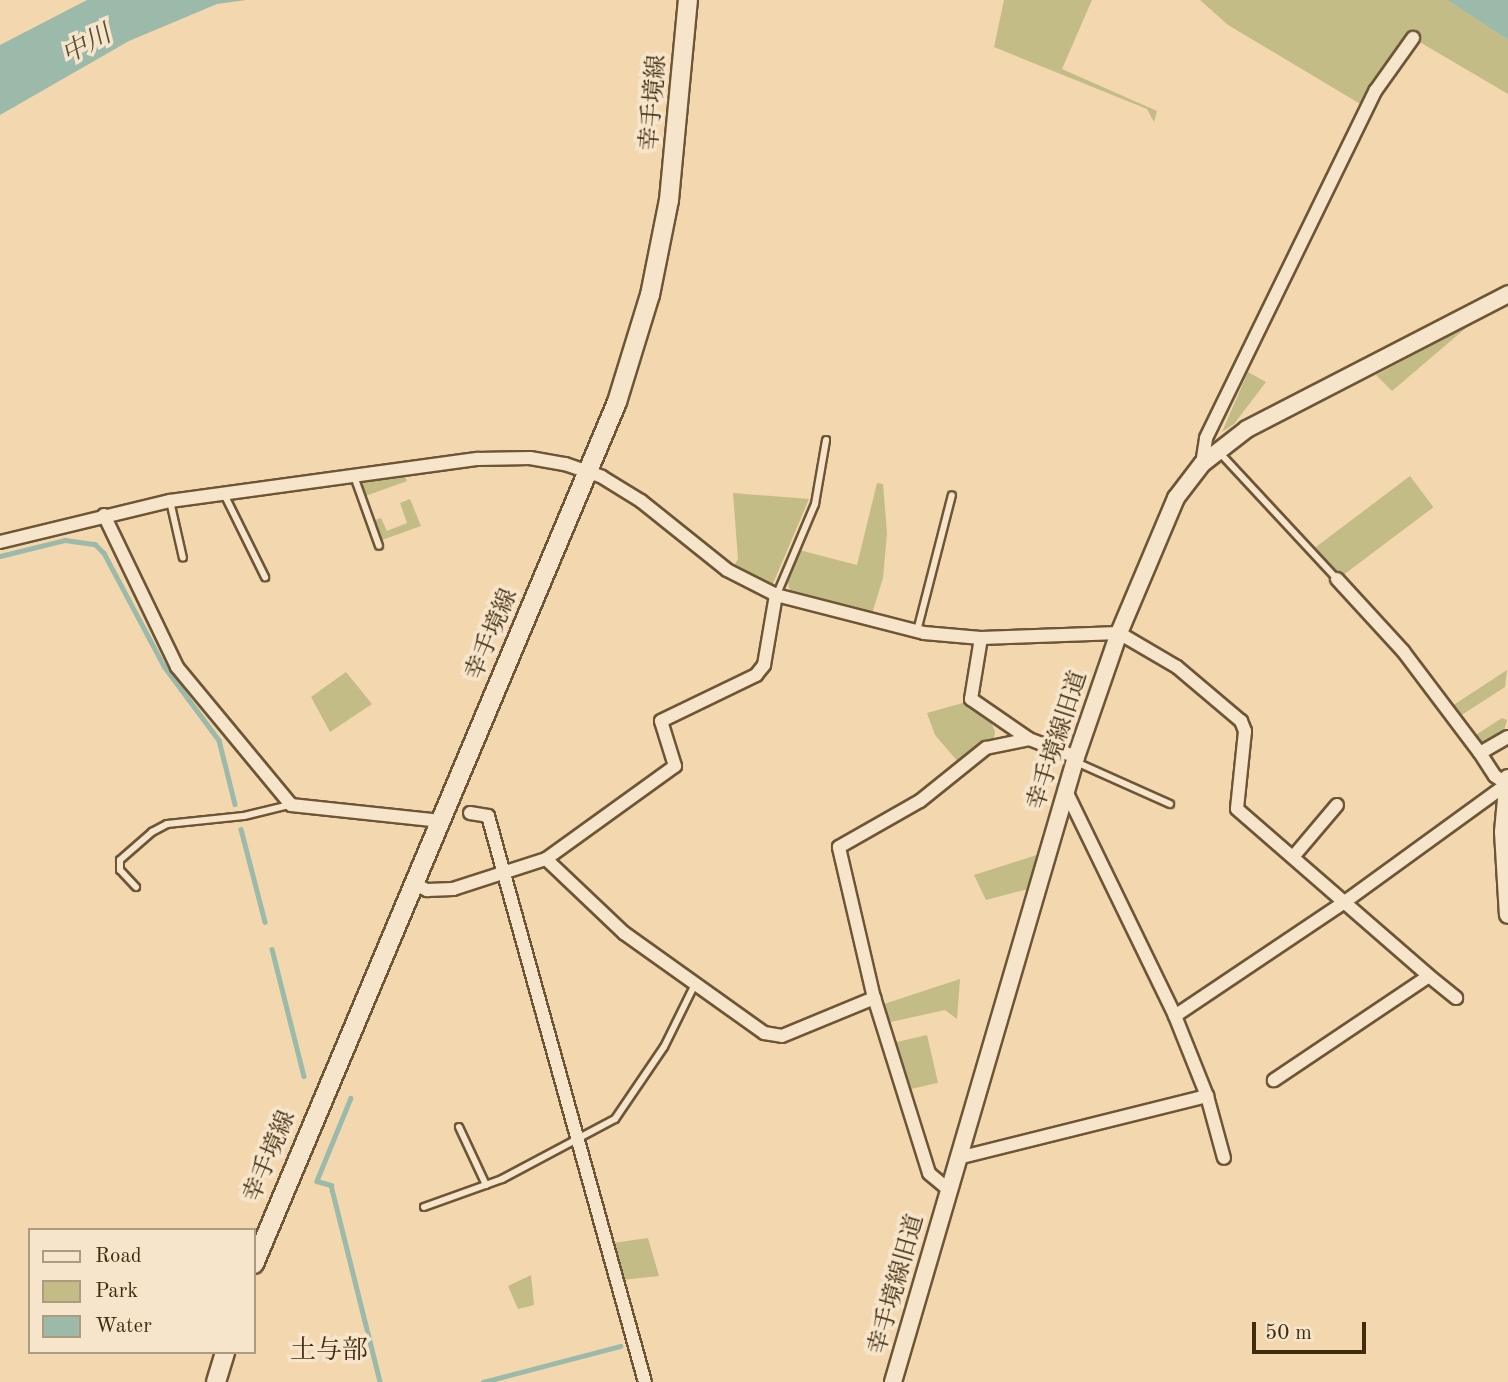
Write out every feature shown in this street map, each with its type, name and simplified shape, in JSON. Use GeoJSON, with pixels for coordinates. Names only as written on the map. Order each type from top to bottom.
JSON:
{"type":"FeatureCollection","features":[{"type":"Feature","properties":{"kind":"main road","name":"幸手境線"},"geometry":{"type":"LineString","coordinates":[[256,1259],[589,472],[636,346],[658,255],[676,150],[688,0]]}},
{"type":"Feature","properties":{"kind":"main road"},"geometry":{"type":"LineString","coordinates":[[216,1382],[224,1354]]}},
{"type":"Feature","properties":{"kind":"street"},"geometry":{"type":"LineString","coordinates":[[1202,464],[1206,438],[1371,102],[1413,38]]}},
{"type":"Feature","properties":{"kind":"street","name":"幸手境線旧道"},"geometry":{"type":"LineString","coordinates":[[893,1382],[1065,789],[1119,634],[1176,498],[1202,464],[1217,450],[1259,422],[1508,294]]}},
{"type":"Feature","properties":{"kind":"street"},"geometry":{"type":"LineString","coordinates":[[0,542],[170,501],[478,458],[530,458],[589,472],[640,501],[727,570],[776,595],[916,631],[981,638],[1119,634],[1177,667],[1241,721],[1245,731],[1237,809],[1456,998]]}},
{"type":"Feature","properties":{"kind":"street"},"geometry":{"type":"LineString","coordinates":[[104,515],[177,667],[291,805],[441,821]]}},
{"type":"Feature","properties":{"kind":"street"},"geometry":{"type":"LineString","coordinates":[[1337,579],[1403,651],[1495,776],[1507,784]]}},
{"type":"Feature","properties":{"kind":"street"},"geometry":{"type":"LineString","coordinates":[[413,883],[436,891],[505,876],[546,859],[676,766],[662,721],[756,675],[764,665],[776,595]]}},
{"type":"Feature","properties":{"kind":"street"},"geometry":{"type":"LineString","coordinates":[[981,638],[971,698],[1029,739],[1075,759]]}},
{"type":"Feature","properties":{"kind":"street"},"geometry":{"type":"LineString","coordinates":[[1480,753],[1508,737]]}},
{"type":"Feature","properties":{"kind":"street"},"geometry":{"type":"LineString","coordinates":[[949,1189],[929,1173],[874,998],[839,847],[920,802],[986,748],[1002,741],[1029,739]]}},
{"type":"Feature","properties":{"kind":"street"},"geometry":{"type":"LineString","coordinates":[[1508,778],[1503,845],[1508,915]]}},
{"type":"Feature","properties":{"kind":"street"},"geometry":{"type":"LineString","coordinates":[[1175,1016],[1346,901],[1507,784]]}},
{"type":"Feature","properties":{"kind":"street"},"geometry":{"type":"LineString","coordinates":[[1065,789],[1175,1016],[1207,1096],[1224,1158]]}},
{"type":"Feature","properties":{"kind":"street"},"geometry":{"type":"LineString","coordinates":[[1293,856],[1337,805]]}},
{"type":"Feature","properties":{"kind":"street"},"geometry":{"type":"LineString","coordinates":[[470,813],[488,816],[645,1382]]}},
{"type":"Feature","properties":{"kind":"street"},"geometry":{"type":"LineString","coordinates":[[546,859],[624,933],[764,1033],[782,1036],[874,998]]}},
{"type":"Feature","properties":{"kind":"street"},"geometry":{"type":"LineString","coordinates":[[1274,1080],[1429,976]]}},
{"type":"Feature","properties":{"kind":"street"},"geometry":{"type":"LineString","coordinates":[[958,1158],[1207,1096]]}},
{"type":"Feature","properties":{"kind":"lane"},"geometry":{"type":"LineString","coordinates":[[776,595],[815,504],[826,440]]}},
{"type":"Feature","properties":{"kind":"lane"},"geometry":{"type":"LineString","coordinates":[[1217,450],[1337,579]]}},
{"type":"Feature","properties":{"kind":"lane"},"geometry":{"type":"LineString","coordinates":[[354,476],[379,546]]}},
{"type":"Feature","properties":{"kind":"lane"},"geometry":{"type":"LineString","coordinates":[[224,494],[265,577]]}},
{"type":"Feature","properties":{"kind":"lane"},"geometry":{"type":"LineString","coordinates":[[916,631],[952,495]]}},
{"type":"Feature","properties":{"kind":"lane"},"geometry":{"type":"LineString","coordinates":[[170,501],[183,558]]}},
{"type":"Feature","properties":{"kind":"lane"},"geometry":{"type":"LineString","coordinates":[[1075,759],[1170,804]]}},
{"type":"Feature","properties":{"kind":"lane"},"geometry":{"type":"LineString","coordinates":[[136,887],[120,870],[120,860],[160,828],[291,805]]}},
{"type":"Feature","properties":{"kind":"lane"},"geometry":{"type":"LineString","coordinates":[[424,1207],[486,1185],[615,1119],[633,1097],[695,986]]}},
{"type":"Feature","properties":{"kind":"lane"},"geometry":{"type":"LineString","coordinates":[[459,1127],[486,1185]]}},
{"type":"Feature","properties":{"kind":"green space"},"geometry":{"type":"Polygon","coordinates":[[[1004,0],[1092,0],[1062,69],[1157,111],[1154,122],[1147,109],[994,47],[1004,0]]]}},
{"type":"Feature","properties":{"kind":"green space"},"geometry":{"type":"Polygon","coordinates":[[[1200,0],[1447,0],[1508,40],[1508,94],[1406,34],[1362,105],[1228,25],[1200,0]]]}},
{"type":"Feature","properties":{"kind":"green space"},"geometry":{"type":"Polygon","coordinates":[[[1467,327],[1392,391],[1376,375],[1467,327]]]}},
{"type":"Feature","properties":{"kind":"green space"},"geometry":{"type":"Polygon","coordinates":[[[1248,372],[1266,382],[1234,424],[1222,432],[1248,372]]]}},
{"type":"Feature","properties":{"kind":"green space"},"geometry":{"type":"Polygon","coordinates":[[[405,476],[407,481],[365,496],[363,481],[405,476]]]}},
{"type":"Feature","properties":{"kind":"green space"},"geometry":{"type":"Polygon","coordinates":[[[1410,476],[1433,507],[1336,581],[1313,549],[1410,476]]]}},
{"type":"Feature","properties":{"kind":"green space"},"geometry":{"type":"Polygon","coordinates":[[[877,483],[883,484],[887,533],[883,578],[871,617],[791,595],[787,580],[799,550],[857,565],[877,483]]]}},
{"type":"Feature","properties":{"kind":"green space"},"geometry":{"type":"Polygon","coordinates":[[[733,493],[809,499],[772,586],[733,567],[738,559],[733,493]]]}},
{"type":"Feature","properties":{"kind":"green space"},"geometry":{"type":"Polygon","coordinates":[[[410,499],[421,526],[382,540],[375,520],[381,518],[387,531],[407,523],[400,503],[410,499]]]}},
{"type":"Feature","properties":{"kind":"green space"},"geometry":{"type":"Polygon","coordinates":[[[1507,670],[1505,687],[1460,716],[1452,706],[1507,670]]]}},
{"type":"Feature","properties":{"kind":"green space"},"geometry":{"type":"Polygon","coordinates":[[[346,672],[372,704],[330,732],[311,697],[346,672]]]}},
{"type":"Feature","properties":{"kind":"green space"},"geometry":{"type":"Polygon","coordinates":[[[966,702],[988,714],[995,732],[994,738],[959,763],[935,735],[927,713],[966,702]]]}},
{"type":"Feature","properties":{"kind":"green space"},"geometry":{"type":"Polygon","coordinates":[[[1502,718],[1507,720],[1503,734],[1484,744],[1474,736],[1502,718]]]}},
{"type":"Feature","properties":{"kind":"green space"},"geometry":{"type":"Polygon","coordinates":[[[1040,854],[1028,889],[986,900],[974,875],[1040,854]]]}},
{"type":"Feature","properties":{"kind":"green space"},"geometry":{"type":"Polygon","coordinates":[[[960,979],[957,1019],[945,1010],[886,1023],[881,1005],[960,979]]]}},
{"type":"Feature","properties":{"kind":"green space"},"geometry":{"type":"Polygon","coordinates":[[[927,1035],[938,1083],[905,1090],[894,1043],[927,1035]]]}},
{"type":"Feature","properties":{"kind":"green space"},"geometry":{"type":"Polygon","coordinates":[[[648,1238],[659,1276],[622,1280],[613,1243],[648,1238]]]}},
{"type":"Feature","properties":{"kind":"green space"},"geometry":{"type":"Polygon","coordinates":[[[531,1275],[534,1305],[518,1309],[508,1286],[531,1275]]]}},
{"type":"Feature","properties":{"kind":"water","name":"中川"},"geometry":{"type":"Polygon","coordinates":[[[87,0],[246,0],[217,4],[129,41],[0,115],[0,45],[87,0]]]}},
{"type":"Feature","properties":{"kind":"water"},"geometry":{"type":"Polygon","coordinates":[[[1447,0],[1508,0],[1508,40],[1447,0]]]}},
{"type":"Feature","properties":{"kind":"waterway"},"geometry":{"type":"LineString","coordinates":[[0,556],[65,540],[95,544],[104,553],[164,666],[219,740],[235,804]]}},
{"type":"Feature","properties":{"kind":"waterway"},"geometry":{"type":"LineString","coordinates":[[241,829],[265,922]]}},
{"type":"Feature","properties":{"kind":"waterway"},"geometry":{"type":"LineString","coordinates":[[272,949],[304,1076]]}},
{"type":"Feature","properties":{"kind":"waterway"},"geometry":{"type":"LineString","coordinates":[[351,1098],[317,1181],[331,1185],[380,1382]]}},
{"type":"Feature","properties":{"kind":"waterway"},"geometry":{"type":"LineString","coordinates":[[483,1382],[620,1346]]}},
{"type":"Feature","properties":{"kind":"district","name":"土与部"},"geometry":{"type":"Point","coordinates":[329,1352]}}]}
